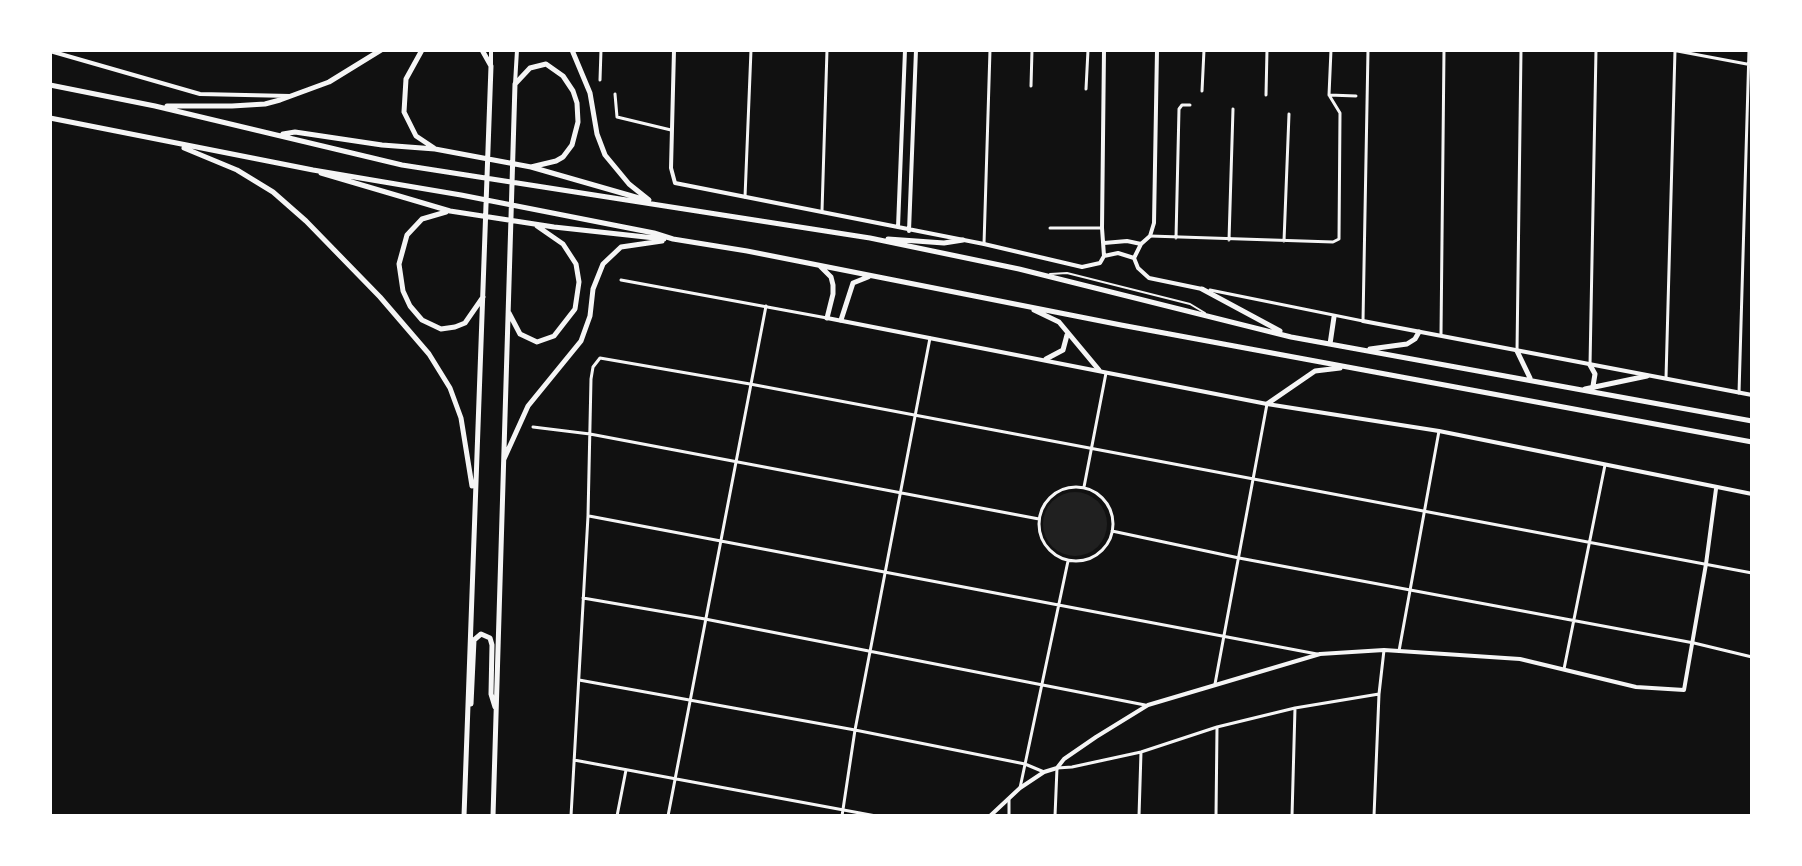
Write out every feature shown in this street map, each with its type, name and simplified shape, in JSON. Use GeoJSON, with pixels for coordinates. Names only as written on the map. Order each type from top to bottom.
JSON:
{"type":"FeatureCollection","features":[{"type":"Feature","properties":{"kind":"highway"},"geometry":{"type":"LineString","coordinates":[[155,106],[265,104],[296,96],[329,82],[381,50]]}},
{"type":"Feature","properties":{"kind":"highway"},"geometry":{"type":"LineString","coordinates":[[422,50],[406,79],[404,112],[416,136],[435,149]]}},
{"type":"Feature","properties":{"kind":"highway"},"geometry":{"type":"LineString","coordinates":[[464,816],[491,66],[482,50]]}},
{"type":"Feature","properties":{"kind":"highway"},"geometry":{"type":"LineString","coordinates":[[572,50],[590,93],[597,134],[605,155],[629,184],[653,203]]}},
{"type":"Feature","properties":{"kind":"highway"},"geometry":{"type":"LineString","coordinates":[[493,816],[515,84],[530,68],[546,64],[563,76],[577,103],[577,130],[568,152],[556,161],[531,167]]}},
{"type":"Feature","properties":{"kind":"highway"},"geometry":{"type":"LineString","coordinates":[[50,85],[155,106],[402,165],[870,238],[1043,275],[1291,337],[1752,421]]}},
{"type":"Feature","properties":{"kind":"highway"},"geometry":{"type":"LineString","coordinates":[[50,118],[313,170],[487,200],[672,239]]}},
{"type":"Feature","properties":{"kind":"highway"},"geometry":{"type":"LineString","coordinates":[[276,134],[295,132],[382,145],[435,149],[531,167],[653,203]]}},
{"type":"Feature","properties":{"kind":"highway"},"geometry":{"type":"LineString","coordinates":[[176,144],[237,170],[273,192],[306,221],[380,297],[419,343],[440,370],[461,418],[474,502]]}},
{"type":"Feature","properties":{"kind":"highway"},"geometry":{"type":"LineString","coordinates":[[313,170],[450,211],[533,224],[672,239],[819,265],[1752,442]]}},
{"type":"Feature","properties":{"kind":"highway"},"geometry":{"type":"LineString","coordinates":[[450,211],[422,219],[407,235],[399,264],[403,291],[422,320],[441,329],[465,323],[483,296]]}},
{"type":"Feature","properties":{"kind":"highway"},"geometry":{"type":"LineString","coordinates":[[507,307],[520,334],[537,342],[554,336],[575,309],[579,282],[573,257],[557,239],[533,224]]}},
{"type":"Feature","properties":{"kind":"highway"},"geometry":{"type":"LineString","coordinates":[[870,238],[944,243],[963,240]]}},
{"type":"Feature","properties":{"kind":"highway"},"geometry":{"type":"LineString","coordinates":[[502,464],[528,406],[581,341],[590,316],[593,289],[603,264],[614,252],[630,244],[672,239]]}},
{"type":"Feature","properties":{"kind":"highway"},"geometry":{"type":"LineString","coordinates":[[819,265],[831,277],[833,285],[827,318]]}},
{"type":"Feature","properties":{"kind":"highway"},"geometry":{"type":"LineString","coordinates":[[841,320],[853,283],[873,276]]}},
{"type":"Feature","properties":{"kind":"highway"},"geometry":{"type":"LineString","coordinates":[[1202,289],[1291,337]]}},
{"type":"Feature","properties":{"kind":"highway"},"geometry":{"type":"LineString","coordinates":[[1026,305],[1055,319],[1099,370]]}},
{"type":"Feature","properties":{"kind":"highway"},"geometry":{"type":"LineString","coordinates":[[1330,344],[1334,317]]}},
{"type":"Feature","properties":{"kind":"highway"},"geometry":{"type":"LineString","coordinates":[[1362,350],[1407,344],[1419,332]]}},
{"type":"Feature","properties":{"kind":"highway"},"geometry":{"type":"LineString","coordinates":[[1046,359],[1063,350],[1067,334]]}},
{"type":"Feature","properties":{"kind":"highway"},"geometry":{"type":"LineString","coordinates":[[1517,351],[1530,379]]}},
{"type":"Feature","properties":{"kind":"highway"},"geometry":{"type":"LineString","coordinates":[[1590,365],[1595,374],[1593,387]]}},
{"type":"Feature","properties":{"kind":"highway"},"geometry":{"type":"LineString","coordinates":[[1267,404],[1315,371],[1355,368]]}},
{"type":"Feature","properties":{"kind":"highway"},"geometry":{"type":"LineString","coordinates":[[1584,389],[1647,376]]}},
{"type":"Feature","properties":{"kind":"highway"},"geometry":{"type":"LineString","coordinates":[[468,712],[473,692],[474,640],[481,634],[490,638],[492,645],[491,694],[495,708]]}},
{"type":"Feature","properties":{"kind":"street"},"geometry":{"type":"LineString","coordinates":[[491,50],[491,66]]}},
{"type":"Feature","properties":{"kind":"street"},"geometry":{"type":"LineString","coordinates":[[515,84],[517,50]]}},
{"type":"Feature","properties":{"kind":"street"},"geometry":{"type":"LineString","coordinates":[[600,80],[601,50]]}},
{"type":"Feature","properties":{"kind":"street"},"geometry":{"type":"LineString","coordinates":[[674,50],[671,168],[675,183],[984,244],[1082,267],[1100,263],[1104,256],[1104,50]]}},
{"type":"Feature","properties":{"kind":"street"},"geometry":{"type":"LineString","coordinates":[[745,197],[751,50]]}},
{"type":"Feature","properties":{"kind":"street"},"geometry":{"type":"LineString","coordinates":[[822,211],[827,50]]}},
{"type":"Feature","properties":{"kind":"street"},"geometry":{"type":"LineString","coordinates":[[898,228],[905,50]]}},
{"type":"Feature","properties":{"kind":"street"},"geometry":{"type":"LineString","coordinates":[[909,231],[916,50]]}},
{"type":"Feature","properties":{"kind":"street"},"geometry":{"type":"LineString","coordinates":[[984,244],[990,50]]}},
{"type":"Feature","properties":{"kind":"street"},"geometry":{"type":"LineString","coordinates":[[1031,86],[1032,50]]}},
{"type":"Feature","properties":{"kind":"street"},"geometry":{"type":"LineString","coordinates":[[1086,89],[1088,50]]}},
{"type":"Feature","properties":{"kind":"street"},"geometry":{"type":"LineString","coordinates":[[1157,50],[1154,223],[1150,236],[1141,244],[1134,258],[1138,268],[1149,278],[1334,317],[1752,395]]}},
{"type":"Feature","properties":{"kind":"street"},"geometry":{"type":"LineString","coordinates":[[1202,91],[1204,50]]}},
{"type":"Feature","properties":{"kind":"street"},"geometry":{"type":"LineString","coordinates":[[1266,95],[1267,50]]}},
{"type":"Feature","properties":{"kind":"street"},"geometry":{"type":"LineString","coordinates":[[1150,236],[1333,242],[1339,239],[1340,113],[1329,95],[1331,50]]}},
{"type":"Feature","properties":{"kind":"street"},"geometry":{"type":"LineString","coordinates":[[1363,321],[1368,50]]}},
{"type":"Feature","properties":{"kind":"street"},"geometry":{"type":"LineString","coordinates":[[1441,335],[1444,50]]}},
{"type":"Feature","properties":{"kind":"street"},"geometry":{"type":"LineString","coordinates":[[1517,351],[1521,50]]}},
{"type":"Feature","properties":{"kind":"street"},"geometry":{"type":"LineString","coordinates":[[1590,365],[1596,50]]}},
{"type":"Feature","properties":{"kind":"street"},"geometry":{"type":"LineString","coordinates":[[1666,379],[1674,50],[1750,64]]}},
{"type":"Feature","properties":{"kind":"street"},"geometry":{"type":"LineString","coordinates":[[1739,393],[1749,50]]}},
{"type":"Feature","properties":{"kind":"street"},"geometry":{"type":"LineString","coordinates":[[50,51],[200,94],[296,96]]}},
{"type":"Feature","properties":{"kind":"street"},"geometry":{"type":"LineString","coordinates":[[905,61],[916,61]]}},
{"type":"Feature","properties":{"kind":"street"},"geometry":{"type":"LineString","coordinates":[[615,94],[617,117],[671,130]]}},
{"type":"Feature","properties":{"kind":"street"},"geometry":{"type":"LineString","coordinates":[[1329,95],[1356,96]]}},
{"type":"Feature","properties":{"kind":"street"},"geometry":{"type":"LineString","coordinates":[[1176,238],[1179,109],[1182,105],[1190,105]]}},
{"type":"Feature","properties":{"kind":"street"},"geometry":{"type":"LineString","coordinates":[[1229,240],[1233,109]]}},
{"type":"Feature","properties":{"kind":"street"},"geometry":{"type":"LineString","coordinates":[[1284,241],[1289,114]]}},
{"type":"Feature","properties":{"kind":"street"},"geometry":{"type":"LineString","coordinates":[[1050,228],[1102,228]]}},
{"type":"Feature","properties":{"kind":"street"},"geometry":{"type":"LineString","coordinates":[[1104,243],[1127,241],[1141,244]]}},
{"type":"Feature","properties":{"kind":"street"},"geometry":{"type":"LineString","coordinates":[[1104,256],[1118,253],[1134,258]]}},
{"type":"Feature","properties":{"kind":"street"},"geometry":{"type":"LineString","coordinates":[[621,280],[1046,359],[1267,404],[1439,431],[1752,494]]}},
{"type":"Feature","properties":{"kind":"street"},"geometry":{"type":"LineString","coordinates":[[668,816],[766,306]]}},
{"type":"Feature","properties":{"kind":"street"},"geometry":{"type":"LineString","coordinates":[[842,816],[855,730],[930,338]]}},
{"type":"Feature","properties":{"kind":"street"},"geometry":{"type":"LineString","coordinates":[[571,816],[588,516],[591,372],[600,358],[1752,573]]}},
{"type":"Feature","properties":{"kind":"street"},"geometry":{"type":"LineString","coordinates":[[1084,487],[1106,371]]}},
{"type":"Feature","properties":{"kind":"street"},"geometry":{"type":"LineString","coordinates":[[1215,684],[1267,404]]}},
{"type":"Feature","properties":{"kind":"street"},"geometry":{"type":"LineString","coordinates":[[533,427],[590,434],[1039,519]]}},
{"type":"Feature","properties":{"kind":"street"},"geometry":{"type":"LineString","coordinates":[[1399,651],[1439,431]]}},
{"type":"Feature","properties":{"kind":"street"},"geometry":{"type":"LineString","coordinates":[[1564,669],[1605,464]]}},
{"type":"Feature","properties":{"kind":"street"},"geometry":{"type":"LineString","coordinates":[[1084,487],[1095,491],[1110,508],[1112,531],[1101,551],[1091,558],[1068,561],[1049,550],[1043,541],[1039,519],[1042,507],[1059,490],[1084,487]]}},
{"type":"Feature","properties":{"kind":"street"},"geometry":{"type":"LineString","coordinates":[[1055,816],[1057,768],[1064,759],[1148,705],[1320,654],[1384,650],[1520,659],[1636,687],[1684,690],[1694,643],[1716,489]]}},
{"type":"Feature","properties":{"kind":"street"},"geometry":{"type":"LineString","coordinates":[[588,516],[1320,654]]}},
{"type":"Feature","properties":{"kind":"street"},"geometry":{"type":"LineString","coordinates":[[1112,531],[1239,558],[1694,643],[1752,657]]}},
{"type":"Feature","properties":{"kind":"street"},"geometry":{"type":"LineString","coordinates":[[1020,788],[1068,561]]}},
{"type":"Feature","properties":{"kind":"street"},"geometry":{"type":"LineString","coordinates":[[583,598],[1148,705]]}},
{"type":"Feature","properties":{"kind":"street"},"geometry":{"type":"LineString","coordinates":[[1374,816],[1384,650]]}},
{"type":"Feature","properties":{"kind":"street"},"geometry":{"type":"LineString","coordinates":[[579,680],[855,730],[1025,764],[1044,772]]}},
{"type":"Feature","properties":{"kind":"street"},"geometry":{"type":"LineString","coordinates":[[990,816],[1020,788],[1044,772],[1141,752],[1217,727],[1295,708],[1379,694]]}},
{"type":"Feature","properties":{"kind":"street"},"geometry":{"type":"LineString","coordinates":[[1292,816],[1295,708]]}},
{"type":"Feature","properties":{"kind":"street"},"geometry":{"type":"LineString","coordinates":[[1216,816],[1217,727]]}},
{"type":"Feature","properties":{"kind":"street"},"geometry":{"type":"LineString","coordinates":[[1139,816],[1141,752]]}},
{"type":"Feature","properties":{"kind":"street"},"geometry":{"type":"LineString","coordinates":[[574,760],[876,816]]}},
{"type":"Feature","properties":{"kind":"street"},"geometry":{"type":"LineString","coordinates":[[617,816],[626,770]]}},
{"type":"Feature","properties":{"kind":"street"},"geometry":{"type":"LineString","coordinates":[[1009,797],[1009,816]]}},
{"type":"Feature","properties":{"kind":"lane"},"geometry":{"type":"LineString","coordinates":[[614,279],[621,280]]}},
{"type":"Feature","properties":{"kind":"shaded area"},"geometry":{"type":"Polygon","coordinates":[[[1075,492],[1093,498],[1101,506],[1107,524],[1101,542],[1093,550],[1075,556],[1057,550],[1049,542],[1043,524],[1049,506],[1057,498],[1075,492]]]}}]}
